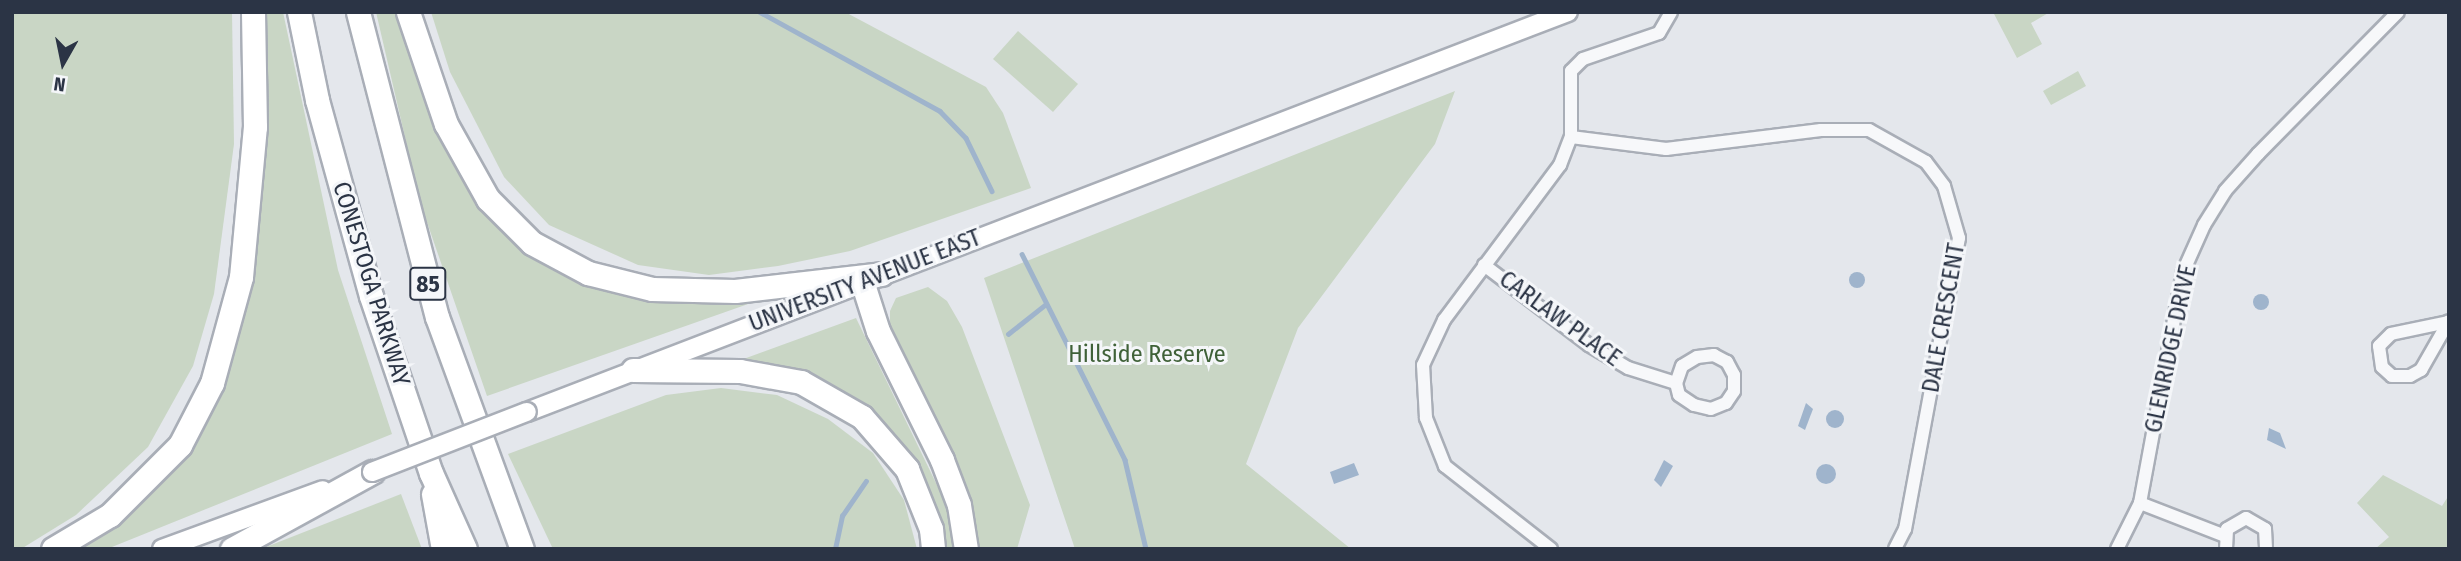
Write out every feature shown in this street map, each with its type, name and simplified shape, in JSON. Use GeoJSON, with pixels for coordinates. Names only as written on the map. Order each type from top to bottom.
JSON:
{"type":"FeatureCollection","features":[{"type":"Feature","properties":{"kind":"highway"},"geometry":{"type":"LineString","coordinates":[[53,549],[110,516],[180,444],[212,383],[241,277],[255,127],[253,12]]}},
{"type":"Feature","properties":{"kind":"highway","name":"CONESTOGA PARKWAY"},"geometry":{"type":"LineString","coordinates":[[299,12],[317,100],[371,296],[430,473],[465,549]]}},
{"type":"Feature","properties":{"kind":"highway","name":"85"},"geometry":{"type":"LineString","coordinates":[[358,12],[437,317],[522,549]]}},
{"type":"Feature","properties":{"kind":"highway"},"geometry":{"type":"LineString","coordinates":[[408,12],[446,124],[488,199],[532,243],[587,273],[652,289],[735,291],[871,278],[878,331],[942,460],[959,505],[966,549]]}},
{"type":"Feature","properties":{"kind":"highway"},"geometry":{"type":"LineString","coordinates":[[633,370],[740,371],[801,382],[862,417],[907,469],[931,529],[933,549]]}},
{"type":"Feature","properties":{"kind":"highway"},"geometry":{"type":"LineString","coordinates":[[232,549],[372,472]]}},
{"type":"Feature","properties":{"kind":"highway"},"geometry":{"type":"LineString","coordinates":[[430,473],[443,549]]}},
{"type":"Feature","properties":{"kind":"highway"},"geometry":{"type":"LineString","coordinates":[[503,503],[534,549]]}},
{"type":"Feature","properties":{"kind":"main road","name":"UNIVERSITY AVENUE EAST"},"geometry":{"type":"LineString","coordinates":[[162,549],[372,472],[1568,12]]}},
{"type":"Feature","properties":{"kind":"street"},"geometry":{"type":"LineString","coordinates":[[1551,549],[1445,466],[1426,418],[1423,365],[1444,320],[1541,193],[1571,137],[1571,71],[1583,59],[1660,33],[1671,12]]}},
{"type":"Feature","properties":{"kind":"street","name":"GLENRIDGE DRIVE"},"geometry":{"type":"LineString","coordinates":[[2117,549],[2140,503],[2183,272],[2204,225],[2225,191],[2258,154],[2398,12]]}},
{"type":"Feature","properties":{"kind":"street","name":"DALE CRESCENT"},"geometry":{"type":"LineString","coordinates":[[1571,137],[1666,149],[1821,130],[1869,130],[1926,162],[1948,195],[1959,238],[1905,529],[1895,549]]}},
{"type":"Feature","properties":{"kind":"street","name":"CARLAW PLACE"},"geometry":{"type":"LineString","coordinates":[[1485,265],[1589,345],[1628,368],[1676,383]]}},
{"type":"Feature","properties":{"kind":"street"},"geometry":{"type":"LineString","coordinates":[[2449,322],[2421,370],[2410,376],[2392,376],[2382,368],[2379,346],[2391,334],[2449,322]]}},
{"type":"Feature","properties":{"kind":"street","name":"CARLAW PLACE"},"geometry":{"type":"LineString","coordinates":[[1714,355],[1727,362],[1734,375],[1734,391],[1726,403],[1711,409],[1679,396],[1676,383],[1682,366],[1697,357],[1714,355]]}},
{"type":"Feature","properties":{"kind":"street"},"geometry":{"type":"LineString","coordinates":[[2140,503],[2225,543],[2232,523],[2253,520],[2265,529],[2266,549]]}},
{"type":"Feature","properties":{"kind":"green space"},"geometry":{"type":"Polygon","coordinates":[[[12,12],[232,12],[234,144],[214,294],[193,366],[148,447],[76,515],[21,549],[12,549],[12,12]]]}},
{"type":"Feature","properties":{"kind":"green space"},"geometry":{"type":"Polygon","coordinates":[[[262,12],[283,12],[338,270],[392,434],[107,549],[70,549],[134,508],[184,451],[216,389],[262,12]]]}},
{"type":"Feature","properties":{"kind":"green space"},"geometry":{"type":"Polygon","coordinates":[[[376,12],[398,12],[509,231],[658,300],[705,303],[748,297],[751,303],[487,396],[420,202],[376,12]]]}},
{"type":"Feature","properties":{"kind":"green space"},"geometry":{"type":"Polygon","coordinates":[[[431,12],[845,12],[986,87],[1003,113],[1031,188],[850,251],[778,266],[709,275],[638,265],[549,225],[504,177],[450,72],[431,12]]]}},
{"type":"Feature","properties":{"kind":"green space"},"geometry":{"type":"Polygon","coordinates":[[[1993,12],[2050,12],[2031,23],[2042,44],[2017,58],[1993,12]]]}},
{"type":"Feature","properties":{"kind":"green space"},"geometry":{"type":"Polygon","coordinates":[[[1018,31],[1078,84],[1053,112],[993,59],[1018,31]]]}},
{"type":"Feature","properties":{"kind":"green space"},"geometry":{"type":"Polygon","coordinates":[[[2078,71],[2086,86],[2051,105],[2043,91],[2078,71]]]}},
{"type":"Feature","properties":{"kind":"green space","name":"Hillside Reserve"},"geometry":{"type":"Polygon","coordinates":[[[1455,91],[1435,144],[1298,328],[1246,464],[1351,549],[1075,549],[984,278],[1455,91]]]}},
{"type":"Feature","properties":{"kind":"green space"},"geometry":{"type":"Polygon","coordinates":[[[928,287],[947,301],[962,327],[1030,505],[1017,549],[979,549],[966,487],[890,328],[890,311],[896,298],[928,287]]]}},
{"type":"Feature","properties":{"kind":"green space"},"geometry":{"type":"Polygon","coordinates":[[[856,318],[951,514],[958,549],[945,549],[926,488],[868,409],[738,361],[856,318]]]}},
{"type":"Feature","properties":{"kind":"green space"},"geometry":{"type":"Polygon","coordinates":[[[721,388],[777,395],[828,419],[873,453],[904,500],[917,549],[553,549],[508,454],[666,395],[721,388]]]}},
{"type":"Feature","properties":{"kind":"green space"},"geometry":{"type":"Polygon","coordinates":[[[2383,475],[2442,506],[2449,495],[2449,549],[2375,549],[2389,537],[2357,503],[2383,475]]]}},
{"type":"Feature","properties":{"kind":"green space"},"geometry":{"type":"Polygon","coordinates":[[[401,494],[422,549],[262,549],[266,547],[401,494]]]}},
{"type":"Feature","properties":{"kind":"water"},"geometry":{"type":"Polygon","coordinates":[[[1854,272],[1860,272],[1865,280],[1863,286],[1854,288],[1849,283],[1849,277],[1854,272]]]}},
{"type":"Feature","properties":{"kind":"water"},"geometry":{"type":"Polygon","coordinates":[[[2258,294],[2264,294],[2269,302],[2267,308],[2258,310],[2253,305],[2253,299],[2258,294]]]}},
{"type":"Feature","properties":{"kind":"water"},"geometry":{"type":"Polygon","coordinates":[[[1806,403],[1813,409],[1805,430],[1798,426],[1806,403]]]}},
{"type":"Feature","properties":{"kind":"water"},"geometry":{"type":"Polygon","coordinates":[[[1831,410],[1839,410],[1844,419],[1842,426],[1831,428],[1826,423],[1826,415],[1831,410]]]}},
{"type":"Feature","properties":{"kind":"water"},"geometry":{"type":"Polygon","coordinates":[[[2269,428],[2280,433],[2286,449],[2267,440],[2269,428]]]}},
{"type":"Feature","properties":{"kind":"water"},"geometry":{"type":"Polygon","coordinates":[[[1664,460],[1673,466],[1661,487],[1654,480],[1664,460]]]}},
{"type":"Feature","properties":{"kind":"water"},"geometry":{"type":"Polygon","coordinates":[[[1354,463],[1359,475],[1334,484],[1330,472],[1354,463]]]}},
{"type":"Feature","properties":{"kind":"water"},"geometry":{"type":"Polygon","coordinates":[[[1826,464],[1833,467],[1836,474],[1833,481],[1826,484],[1819,481],[1816,474],[1819,467],[1826,464]]]}},
{"type":"Feature","properties":{"kind":"waterway"},"geometry":{"type":"LineString","coordinates":[[760,12],[940,111],[966,138],[992,191]]}},
{"type":"Feature","properties":{"kind":"waterway"},"geometry":{"type":"LineString","coordinates":[[1022,254],[1125,460],[1146,549]]}},
{"type":"Feature","properties":{"kind":"waterway"},"geometry":{"type":"LineString","coordinates":[[1008,334],[1046,304]]}},
{"type":"Feature","properties":{"kind":"waterway"},"geometry":{"type":"LineString","coordinates":[[835,549],[842,516],[866,481]]}}]}
